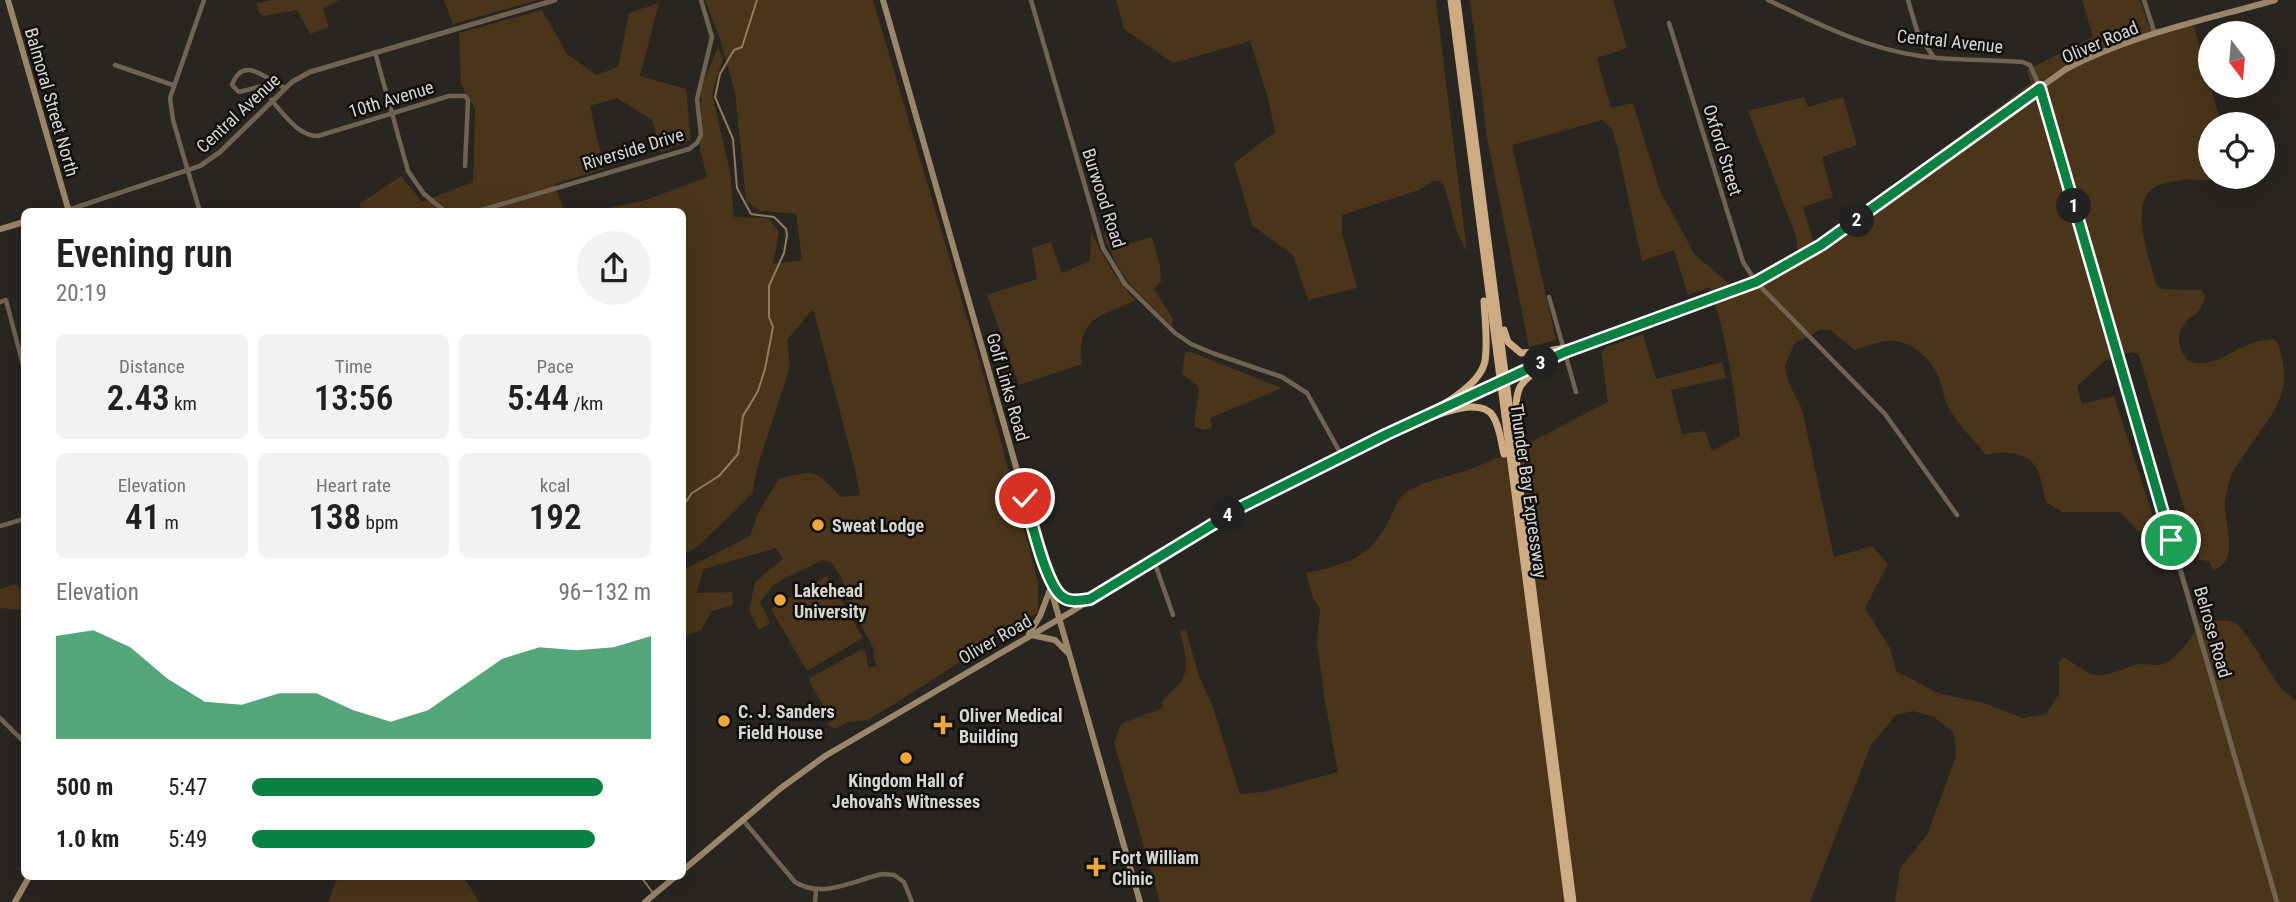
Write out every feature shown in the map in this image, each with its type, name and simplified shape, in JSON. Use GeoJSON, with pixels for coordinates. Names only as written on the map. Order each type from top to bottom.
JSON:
{"type":"FeatureCollection","features":[{"type":"Feature","properties":{"kind":"highway","name":"Thunder Bay Expressway"},"geometry":{"type":"LineString","coordinates":[[1451,0],[1484,268],[1521,482],[1570,902]]}},
{"type":"Feature","properties":{"kind":"highway","name":"Thunder Bay Expressway"},"geometry":{"type":"LineString","coordinates":[[1457,0],[1492,262],[1513,488],[1570,902]]}},
{"type":"Feature","properties":{"kind":"highway"},"geometry":{"type":"LineString","coordinates":[[1492,262],[1506,336],[1512,347],[1521,353],[1530,354],[1565,352]]}},
{"type":"Feature","properties":{"kind":"highway"},"geometry":{"type":"LineString","coordinates":[[1387,434],[1450,399],[1479,376],[1485,362],[1484,268]]}},
{"type":"Feature","properties":{"kind":"highway"},"geometry":{"type":"LineString","coordinates":[[1521,482],[1516,400],[1520,389],[1531,376],[1565,352],[1587,344]]}},
{"type":"Feature","properties":{"kind":"highway"},"geometry":{"type":"LineString","coordinates":[[1387,434],[1464,407],[1486,409],[1498,428],[1513,488]]}},
{"type":"Feature","properties":{"kind":"main road","name":"Balmoral Street North"},"geometry":{"type":"LineString","coordinates":[[8,0],[68,208]]}},
{"type":"Feature","properties":{"kind":"main road","name":"Golf Links Road"},"geometry":{"type":"LineString","coordinates":[[883,0],[1140,902]]}},
{"type":"Feature","properties":{"kind":"main road","name":"Oliver Road"},"geometry":{"type":"LineString","coordinates":[[1587,344],[1756,282],[1821,245],[2066,69],[2087,58],[2155,34],[2275,0]]}},
{"type":"Feature","properties":{"kind":"main road"},"geometry":{"type":"LineString","coordinates":[[0,229],[21,223]]}},
{"type":"Feature","properties":{"kind":"main road","name":"Oliver Road"},"geometry":{"type":"LineString","coordinates":[[686,868],[797,775],[825,756],[1060,618],[1243,506],[1387,434],[1565,352]]}},
{"type":"Feature","properties":{"kind":"main road"},"geometry":{"type":"LineString","coordinates":[[1072,657],[1055,640],[1029,636],[1040,616],[1051,585],[1063,598],[1079,601],[1090,599]]}},
{"type":"Feature","properties":{"kind":"main road"},"geometry":{"type":"LineString","coordinates":[[15,902],[27,880]]}},
{"type":"Feature","properties":{"kind":"main road"},"geometry":{"type":"LineString","coordinates":[[646,901],[671,880]]}},
{"type":"Feature","properties":{"kind":"street"},"geometry":{"type":"LineString","coordinates":[[199,208],[170,109],[173,85],[204,0]]}},
{"type":"Feature","properties":{"kind":"street","name":"Central Avenue"},"geometry":{"type":"LineString","coordinates":[[78,208],[188,171],[220,152],[271,100],[300,76],[531,3],[555,0]]}},
{"type":"Feature","properties":{"kind":"street","name":"Riverside Drive"},"geometry":{"type":"LineString","coordinates":[[489,208],[689,149],[697,143],[701,127],[696,99],[712,37],[701,0]]}},
{"type":"Feature","properties":{"kind":"street","name":"Burwood Road"},"geometry":{"type":"LineString","coordinates":[[1031,0],[1103,248],[1125,284],[1163,323],[1191,344],[1297,385],[1315,405],[1342,456]]}},
{"type":"Feature","properties":{"kind":"street","name":"Central Avenue"},"geometry":{"type":"LineString","coordinates":[[1768,0],[1851,39],[1874,46],[1934,57],[2022,62],[2030,65],[2040,88]]}},
{"type":"Feature","properties":{"kind":"street"},"geometry":{"type":"LineString","coordinates":[[1908,0],[1918,34],[1934,57]]}},
{"type":"Feature","properties":{"kind":"street"},"geometry":{"type":"LineString","coordinates":[[2144,0],[2155,34]]}},
{"type":"Feature","properties":{"kind":"street","name":"Oxford Street"},"geometry":{"type":"LineString","coordinates":[[1669,23],[1743,262],[1756,282],[1885,414],[1957,515]]}},
{"type":"Feature","properties":{"kind":"street"},"geometry":{"type":"LineString","coordinates":[[375,52],[408,171],[424,194],[441,208]]}},
{"type":"Feature","properties":{"kind":"street"},"geometry":{"type":"LineString","coordinates":[[115,65],[173,85]]}},
{"type":"Feature","properties":{"kind":"street"},"geometry":{"type":"LineString","coordinates":[[274,83],[245,92],[239,92],[232,85],[236,74],[253,69],[285,88]]}},
{"type":"Feature","properties":{"kind":"street","name":"Belrose Road"},"geometry":{"type":"LineString","coordinates":[[2040,88],[2277,902]]}},
{"type":"Feature","properties":{"kind":"street","name":"10th Avenue"},"geometry":{"type":"LineString","coordinates":[[271,100],[308,136],[318,136],[449,96],[465,96],[468,100],[466,166]]}},
{"type":"Feature","properties":{"kind":"street"},"geometry":{"type":"LineString","coordinates":[[1549,298],[1576,392]]}},
{"type":"Feature","properties":{"kind":"street"},"geometry":{"type":"LineString","coordinates":[[0,302],[6,300],[21,358]]}},
{"type":"Feature","properties":{"kind":"street"},"geometry":{"type":"LineString","coordinates":[[0,526],[21,520]]}},
{"type":"Feature","properties":{"kind":"street"},"geometry":{"type":"LineString","coordinates":[[1154,560],[1173,615]]}},
{"type":"Feature","properties":{"kind":"street"},"geometry":{"type":"LineString","coordinates":[[0,718],[21,739]]}},
{"type":"Feature","properties":{"kind":"street"},"geometry":{"type":"LineString","coordinates":[[743,820],[795,882],[816,891],[889,874],[904,883],[912,902]]}},
{"type":"Feature","properties":{"kind":"street"},"geometry":{"type":"LineString","coordinates":[[815,902],[816,891]]}},
{"type":"Feature","properties":{"kind":"shaded area"},"geometry":{"type":"Polygon","coordinates":[[[273,0],[339,0],[323,8],[329,27],[310,34],[297,10],[263,16],[259,13],[257,3],[273,0]]]}},
{"type":"Feature","properties":{"kind":"shaded area"},"geometry":{"type":"Polygon","coordinates":[[[444,0],[538,0],[453,24],[444,0]]]}},
{"type":"Feature","properties":{"kind":"shaded area"},"geometry":{"type":"Polygon","coordinates":[[[705,0],[873,0],[976,348],[1038,582],[1038,612],[867,720],[848,722],[834,729],[828,724],[831,720],[810,678],[862,649],[866,654],[868,667],[877,666],[873,647],[848,602],[842,579],[832,563],[823,560],[773,586],[760,602],[770,623],[759,630],[749,611],[755,582],[783,559],[776,548],[704,569],[696,593],[732,592],[733,605],[712,611],[701,630],[686,636],[686,568],[750,536],[758,513],[779,479],[814,474],[841,497],[860,495],[813,309],[787,340],[790,367],[758,465],[752,494],[697,547],[686,553],[686,208],[610,208],[646,200],[707,177],[700,149],[701,87],[718,48],[723,58],[712,94],[730,171],[734,217],[768,218],[779,232],[773,264],[802,260],[796,214],[761,211],[746,201],[735,92],[719,36],[705,0]]]}},
{"type":"Feature","properties":{"kind":"shaded area"},"geometry":{"type":"Polygon","coordinates":[[[1116,0],[1436,0],[1467,252],[1456,229],[1444,185],[1434,181],[1419,190],[1342,215],[1342,233],[1357,288],[1308,300],[1293,255],[1252,225],[1234,163],[1275,132],[1268,98],[1250,41],[1173,63],[1124,29],[1116,0]]]}},
{"type":"Feature","properties":{"kind":"shaded area"},"geometry":{"type":"Polygon","coordinates":[[[1470,0],[1613,0],[1627,48],[1597,58],[1611,108],[1633,103],[1660,191],[1695,255],[1731,285],[1798,253],[1796,236],[1748,111],[1804,97],[1808,107],[1843,97],[1857,145],[1822,157],[1833,197],[1803,207],[1814,244],[2031,83],[2027,70],[2093,37],[2082,0],[2140,0],[2149,27],[2194,26],[2198,41],[2198,98],[2214,98],[2218,112],[2198,112],[2198,180],[2166,183],[2156,186],[2147,194],[2142,218],[2146,247],[2156,284],[2162,289],[2201,290],[2206,296],[2198,312],[2186,321],[2180,332],[2180,347],[2187,360],[2195,363],[2212,362],[2242,347],[2272,339],[2277,341],[2284,373],[2280,399],[2231,476],[2225,502],[2229,551],[2222,566],[2213,570],[2209,561],[2199,560],[2139,355],[2133,352],[2106,360],[2077,386],[2082,404],[2114,396],[2161,541],[2157,560],[2148,541],[2120,512],[2062,512],[2046,502],[2039,473],[2033,463],[2014,454],[1986,455],[1953,414],[1930,362],[1911,346],[1887,341],[1855,350],[1830,330],[1820,330],[1794,344],[1785,366],[1788,381],[1802,409],[1834,557],[1872,546],[1888,564],[1865,608],[1890,648],[1896,671],[1938,693],[1984,703],[2023,718],[2046,714],[2059,694],[2059,662],[2064,657],[2085,671],[2105,675],[2138,664],[2160,665],[2169,661],[2184,646],[2199,623],[2225,621],[2238,626],[2281,687],[2296,700],[2296,902],[1895,902],[1900,868],[1927,835],[1956,756],[1954,733],[1934,717],[1913,711],[1896,715],[1871,745],[1810,902],[1160,902],[1114,743],[1121,724],[1162,708],[1163,700],[1184,676],[1186,662],[1180,631],[1186,630],[1240,794],[1264,792],[1338,772],[1317,642],[1320,609],[1313,598],[1306,573],[1332,567],[1364,552],[1381,534],[1398,501],[1408,491],[1490,461],[1608,402],[1601,352],[1607,347],[1643,334],[1656,379],[1722,362],[1726,378],[1671,390],[1682,434],[1705,431],[1712,451],[1740,436],[1729,361],[1710,287],[1688,295],[1674,250],[1642,261],[1617,146],[1612,129],[1602,120],[1512,145],[1556,340],[1529,347],[1487,138],[1470,0]]]}},
{"type":"Feature","properties":{"kind":"shaded area"},"geometry":{"type":"Polygon","coordinates":[[[659,3],[640,76],[686,89],[691,140],[661,152],[652,120],[617,98],[590,106],[604,169],[554,184],[563,208],[360,208],[359,204],[401,176],[422,202],[473,182],[475,109],[461,84],[459,33],[542,10],[567,54],[596,75],[618,67],[629,13],[659,3]]]}},
{"type":"Feature","properties":{"kind":"shaded area"},"geometry":{"type":"Polygon","coordinates":[[[1116,230],[1122,246],[1152,237],[1160,265],[1161,282],[1154,289],[1173,319],[1172,326],[1131,286],[1117,265],[1103,234],[1116,230]]]}},
{"type":"Feature","properties":{"kind":"shaded area"},"geometry":{"type":"Polygon","coordinates":[[[1091,233],[1111,269],[1135,301],[1101,316],[1087,328],[1081,349],[1082,364],[1019,385],[987,295],[1037,279],[1032,248],[1051,242],[1062,273],[1090,261],[1091,233]]]}},
{"type":"Feature","properties":{"kind":"shaded area"},"geometry":{"type":"Polygon","coordinates":[[[1185,352],[1282,388],[1210,418],[1212,428],[1204,430],[1195,427],[1198,386],[1182,374],[1185,352]]]}},
{"type":"Feature","properties":{"kind":"shaded area"},"geometry":{"type":"Polygon","coordinates":[[[827,576],[863,638],[807,671],[771,609],[827,576]]]}},
{"type":"Feature","properties":{"kind":"shaded area"},"geometry":{"type":"Polygon","coordinates":[[[15,584],[21,588],[21,610],[0,608],[0,589],[15,584]]]}},
{"type":"Feature","properties":{"kind":"shaded area"},"geometry":{"type":"Polygon","coordinates":[[[337,880],[466,880],[479,902],[328,902],[337,880]]]}},
{"type":"Feature","properties":{"kind":"waterway"},"geometry":{"type":"LineString","coordinates":[[686,501],[692,493],[719,476],[738,454],[743,416],[758,391],[765,369],[773,327],[769,317],[769,286],[784,253],[787,235],[786,229],[774,217],[751,214],[737,188],[733,139],[715,97],[720,74],[734,50],[742,47],[757,0]]}},
{"type":"Feature","properties":{"kind":"waterway"},"geometry":{"type":"LineString","coordinates":[[643,880],[653,893]]}},
{"type":"Feature","properties":{"kind":"place","name":"Sweat Lodge"},"geometry":{"type":"Point","coordinates":[818,525]}},
{"type":"Feature","properties":{"kind":"place","name":"Lakehead University"},"geometry":{"type":"Point","coordinates":[780,600]}},
{"type":"Feature","properties":{"kind":"place","name":"C. J. Sanders Field House"},"geometry":{"type":"Point","coordinates":[724,721]}},
{"type":"Feature","properties":{"kind":"place","name":"Oliver Medical Building"},"geometry":{"type":"Point","coordinates":[943,725]}},
{"type":"Feature","properties":{"kind":"place","name":"Kingdom Hall of Jehovah's Witnesses"},"geometry":{"type":"Point","coordinates":[906,758]}},
{"type":"Feature","properties":{"kind":"place","name":"Fort William Clinic"},"geometry":{"type":"Point","coordinates":[1096,867]}},
{"type":"Feature","properties":{"kind":"route"},"geometry":{"type":"LineString","coordinates":[[1025,498],[1051,585],[1063,598],[1079,601],[1090,599],[1275,488],[1387,434],[1565,352],[1756,282],[1779,271],[1821,245],[2040,88],[2171,540]]}}]}
